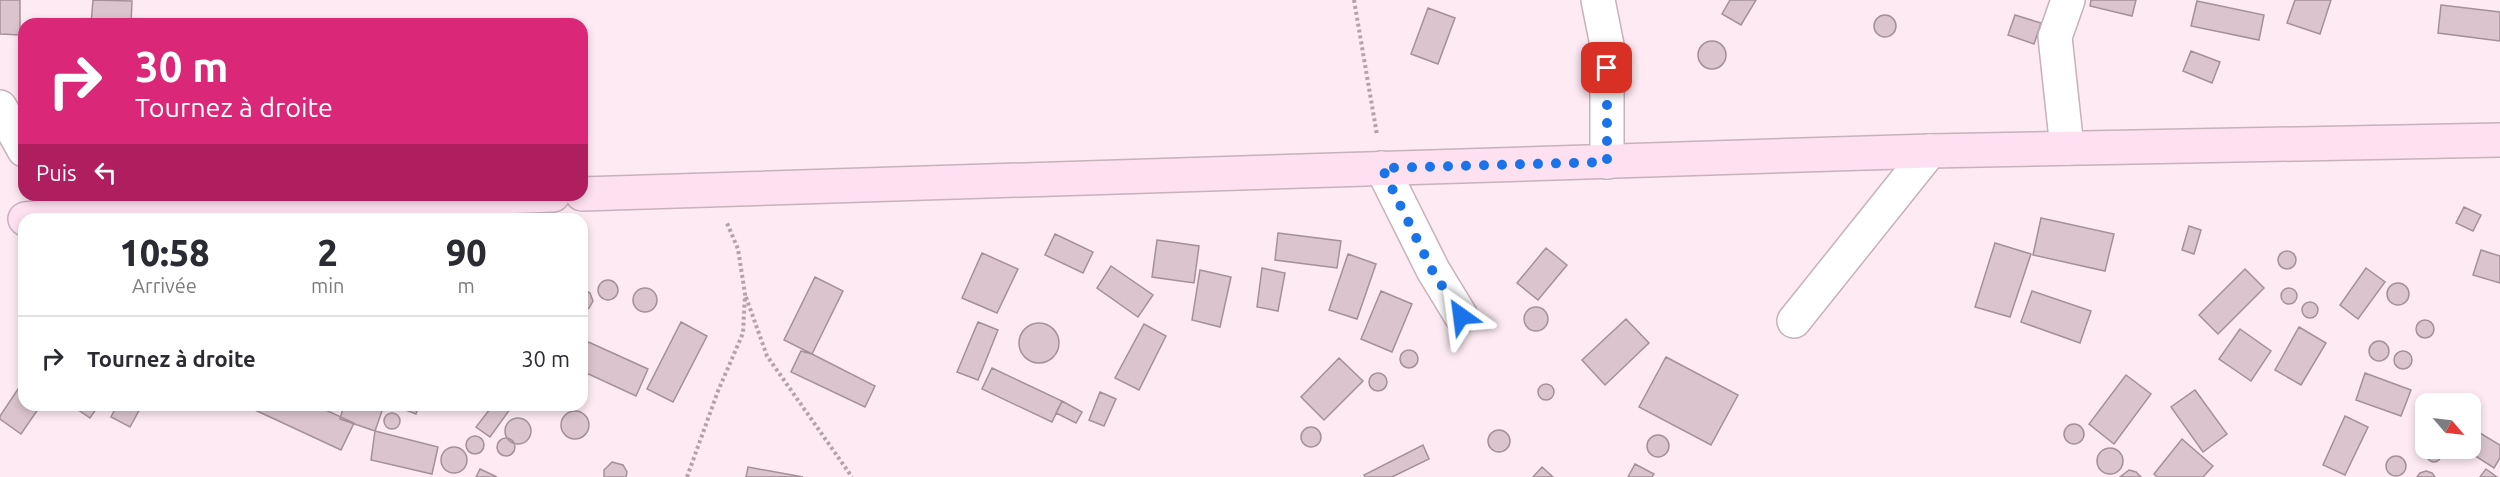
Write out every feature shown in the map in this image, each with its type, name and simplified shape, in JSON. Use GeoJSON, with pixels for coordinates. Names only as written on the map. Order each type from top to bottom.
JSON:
{"type":"FeatureCollection","features":[{"type":"Feature","properties":{"kind":"main road"},"geometry":{"type":"LineString","coordinates":[[588,194],[1930,150],[2500,140]]}},
{"type":"Feature","properties":{"kind":"main road"},"geometry":{"type":"LineString","coordinates":[[41,213],[66,204],[228,201]]}},
{"type":"Feature","properties":{"kind":"main road"},"geometry":{"type":"LineString","coordinates":[[0,222],[18,220]]}},
{"type":"Feature","properties":{"kind":"street"},"geometry":{"type":"LineString","coordinates":[[1598,0],[1607,45],[1607,162]]}},
{"type":"Feature","properties":{"kind":"street"},"geometry":{"type":"LineString","coordinates":[[2067,148],[2055,37],[2068,0]]}},
{"type":"Feature","properties":{"kind":"street"},"geometry":{"type":"LineString","coordinates":[[0,107],[18,139]]}},
{"type":"Feature","properties":{"kind":"street"},"geometry":{"type":"LineString","coordinates":[[1794,321],[1930,150]]}},
{"type":"Feature","properties":{"kind":"street"},"geometry":{"type":"LineString","coordinates":[[1382,168],[1432,270],[1461,316]]}},
{"type":"Feature","properties":{"kind":"path"},"geometry":{"type":"LineString","coordinates":[[1354,0],[1382,168]]}},
{"type":"Feature","properties":{"kind":"path"},"geometry":{"type":"LineString","coordinates":[[713,189],[738,249],[745,294],[767,356],[852,477]]}},
{"type":"Feature","properties":{"kind":"path"},"geometry":{"type":"LineString","coordinates":[[687,477],[718,391],[743,333],[745,294]]}},
{"type":"Feature","properties":{"kind":"building"},"geometry":{"type":"Polygon","coordinates":[[[0,0],[20,0],[18,35],[0,34],[0,0]]]}},
{"type":"Feature","properties":{"kind":"building"},"geometry":{"type":"Polygon","coordinates":[[[93,0],[132,1],[131,18],[92,18],[93,0]]]}},
{"type":"Feature","properties":{"kind":"building"},"geometry":{"type":"Polygon","coordinates":[[[1730,0],[1756,0],[1741,25],[1722,14],[1730,0]]]}},
{"type":"Feature","properties":{"kind":"building"},"geometry":{"type":"Polygon","coordinates":[[[2091,0],[2136,0],[2132,16],[2090,6],[2091,0]]]}},
{"type":"Feature","properties":{"kind":"building"},"geometry":{"type":"Polygon","coordinates":[[[2295,0],[2331,0],[2320,34],[2287,23],[2295,0]]]}},
{"type":"Feature","properties":{"kind":"building"},"geometry":{"type":"Polygon","coordinates":[[[2197,1],[2264,15],[2259,40],[2191,26],[2197,1]]]}},
{"type":"Feature","properties":{"kind":"building"},"geometry":{"type":"Polygon","coordinates":[[[2441,5],[2500,12],[2500,41],[2438,33],[2441,5]]]}},
{"type":"Feature","properties":{"kind":"building"},"geometry":{"type":"Polygon","coordinates":[[[1428,8],[1455,18],[1438,64],[1411,54],[1428,8]]]}},
{"type":"Feature","properties":{"kind":"building"},"geometry":{"type":"Polygon","coordinates":[[[1885,15],[1893,18],[1896,26],[1893,34],[1885,37],[1877,34],[1874,26],[1877,18],[1885,15]]]}},
{"type":"Feature","properties":{"kind":"building"},"geometry":{"type":"Polygon","coordinates":[[[2015,15],[2041,23],[2034,44],[2008,35],[2015,15]]]}},
{"type":"Feature","properties":{"kind":"building"},"geometry":{"type":"Polygon","coordinates":[[[1712,41],[1722,45],[1726,55],[1722,65],[1712,69],[1702,65],[1698,55],[1702,45],[1712,41]]]}},
{"type":"Feature","properties":{"kind":"building"},"geometry":{"type":"Polygon","coordinates":[[[2191,51],[2220,62],[2212,83],[2183,71],[2191,51]]]}},
{"type":"Feature","properties":{"kind":"building"},"geometry":{"type":"Polygon","coordinates":[[[2464,207],[2481,215],[2473,231],[2456,223],[2464,207]]]}},
{"type":"Feature","properties":{"kind":"building"},"geometry":{"type":"Polygon","coordinates":[[[2041,218],[2114,234],[2105,271],[2033,255],[2041,218]]]}},
{"type":"Feature","properties":{"kind":"building"},"geometry":{"type":"Polygon","coordinates":[[[2189,226],[2201,230],[2194,254],[2182,250],[2189,226]]]}},
{"type":"Feature","properties":{"kind":"building"},"geometry":{"type":"Polygon","coordinates":[[[1278,233],[1341,241],[1337,268],[1275,260],[1278,233]]]}},
{"type":"Feature","properties":{"kind":"building"},"geometry":{"type":"Polygon","coordinates":[[[1055,234],[1093,252],[1083,273],[1045,255],[1055,234]]]}},
{"type":"Feature","properties":{"kind":"building"},"geometry":{"type":"Polygon","coordinates":[[[1157,240],[1199,246],[1194,283],[1152,277],[1157,240]]]}},
{"type":"Feature","properties":{"kind":"building"},"geometry":{"type":"Polygon","coordinates":[[[1995,243],[2031,254],[2010,317],[1975,307],[1995,243]]]}},
{"type":"Feature","properties":{"kind":"building"},"geometry":{"type":"Polygon","coordinates":[[[1546,248],[1567,265],[1538,300],[1517,283],[1546,248]]]}},
{"type":"Feature","properties":{"kind":"building"},"geometry":{"type":"Polygon","coordinates":[[[2481,250],[2500,256],[2500,283],[2473,275],[2481,250]]]}},
{"type":"Feature","properties":{"kind":"building"},"geometry":{"type":"Polygon","coordinates":[[[2283,251],[2291,251],[2296,256],[2294,267],[2283,269],[2278,264],[2278,256],[2283,251]]]}},
{"type":"Feature","properties":{"kind":"building"},"geometry":{"type":"Polygon","coordinates":[[[982,253],[1018,269],[997,313],[962,298],[982,253]]]}},
{"type":"Feature","properties":{"kind":"building"},"geometry":{"type":"Polygon","coordinates":[[[1348,254],[1376,264],[1357,319],[1329,310],[1348,254]]]}},
{"type":"Feature","properties":{"kind":"building"},"geometry":{"type":"Polygon","coordinates":[[[1111,266],[1153,295],[1138,317],[1097,288],[1111,266]]]}},
{"type":"Feature","properties":{"kind":"building"},"geometry":{"type":"Polygon","coordinates":[[[1262,268],[1285,273],[1278,311],[1257,307],[1262,268]]]}},
{"type":"Feature","properties":{"kind":"building"},"geometry":{"type":"Polygon","coordinates":[[[2366,268],[2385,282],[2358,319],[2340,305],[2366,268]]]}},
{"type":"Feature","properties":{"kind":"building"},"geometry":{"type":"Polygon","coordinates":[[[2245,269],[2264,288],[2218,334],[2199,315],[2245,269]]]}},
{"type":"Feature","properties":{"kind":"building"},"geometry":{"type":"Polygon","coordinates":[[[1200,270],[1231,277],[1220,327],[1192,320],[1200,270]]]}},
{"type":"Feature","properties":{"kind":"building"},"geometry":{"type":"Polygon","coordinates":[[[815,277],[843,291],[812,354],[784,340],[815,277]]]}},
{"type":"Feature","properties":{"kind":"building"},"geometry":{"type":"Polygon","coordinates":[[[608,280],[615,283],[618,290],[615,297],[608,300],[601,297],[598,290],[601,283],[608,280]]]}},
{"type":"Feature","properties":{"kind":"building"},"geometry":{"type":"Polygon","coordinates":[[[2398,283],[2406,286],[2409,294],[2406,302],[2398,305],[2390,302],[2387,294],[2390,286],[2398,283]]]}},
{"type":"Feature","properties":{"kind":"building"},"geometry":{"type":"Polygon","coordinates":[[[645,288],[653,292],[657,300],[653,308],[645,312],[637,308],[633,300],[637,292],[645,288]]]}},
{"type":"Feature","properties":{"kind":"building"},"geometry":{"type":"Polygon","coordinates":[[[2286,288],[2292,288],[2297,296],[2295,302],[2286,304],[2281,299],[2281,293],[2286,288]]]}},
{"type":"Feature","properties":{"kind":"building"},"geometry":{"type":"Polygon","coordinates":[[[1381,291],[1412,304],[1392,352],[1361,339],[1381,291]]]}},
{"type":"Feature","properties":{"kind":"building"},"geometry":{"type":"Polygon","coordinates":[[[2032,291],[2091,311],[2080,343],[2021,322],[2032,291]]]}},
{"type":"Feature","properties":{"kind":"building"},"geometry":{"type":"Polygon","coordinates":[[[588,292],[593,301],[588,309],[588,292]]]}},
{"type":"Feature","properties":{"kind":"building"},"geometry":{"type":"Polygon","coordinates":[[[2307,302],[2313,302],[2318,310],[2316,316],[2307,318],[2302,313],[2302,307],[2307,302]]]}},
{"type":"Feature","properties":{"kind":"building"},"geometry":{"type":"Polygon","coordinates":[[[1536,307],[1544,311],[1548,319],[1544,327],[1536,331],[1528,327],[1524,319],[1528,311],[1536,307]]]}},
{"type":"Feature","properties":{"kind":"building"},"geometry":{"type":"Polygon","coordinates":[[[1626,319],[1649,343],[1605,385],[1582,360],[1626,319]]]}},
{"type":"Feature","properties":{"kind":"building"},"geometry":{"type":"Polygon","coordinates":[[[2425,320],[2433,325],[2434,329],[2429,337],[2425,338],[2417,333],[2416,329],[2421,321],[2425,320]]]}},
{"type":"Feature","properties":{"kind":"building"},"geometry":{"type":"Polygon","coordinates":[[[681,322],[707,336],[673,402],[647,389],[681,322]]]}},
{"type":"Feature","properties":{"kind":"building"},"geometry":{"type":"Polygon","coordinates":[[[978,322],[998,330],[978,380],[957,372],[978,322]]]}},
{"type":"Feature","properties":{"kind":"building"},"geometry":{"type":"Polygon","coordinates":[[[1039,323],[1053,329],[1059,343],[1053,357],[1039,363],[1025,357],[1019,343],[1025,329],[1039,323]]]}},
{"type":"Feature","properties":{"kind":"building"},"geometry":{"type":"Polygon","coordinates":[[[1144,324],[1166,336],[1139,390],[1115,378],[1144,324]]]}},
{"type":"Feature","properties":{"kind":"building"},"geometry":{"type":"Polygon","coordinates":[[[2299,327],[2326,343],[2301,385],[2275,370],[2299,327]]]}},
{"type":"Feature","properties":{"kind":"building"},"geometry":{"type":"Polygon","coordinates":[[[2240,329],[2271,351],[2251,381],[2219,359],[2240,329]]]}},
{"type":"Feature","properties":{"kind":"building"},"geometry":{"type":"Polygon","coordinates":[[[2379,341],[2386,344],[2389,351],[2386,358],[2379,361],[2372,358],[2369,351],[2372,344],[2379,341]]]}},
{"type":"Feature","properties":{"kind":"building"},"geometry":{"type":"Polygon","coordinates":[[[588,342],[648,369],[636,396],[588,374],[588,342]]]}},
{"type":"Feature","properties":{"kind":"building"},"geometry":{"type":"Polygon","coordinates":[[[1405,350],[1413,350],[1418,355],[1416,366],[1405,368],[1400,363],[1400,355],[1405,350]]]}},
{"type":"Feature","properties":{"kind":"building"},"geometry":{"type":"Polygon","coordinates":[[[801,351],[812,354],[875,386],[865,407],[791,372],[801,351]]]}},
{"type":"Feature","properties":{"kind":"building"},"geometry":{"type":"Polygon","coordinates":[[[2403,351],[2409,354],[2412,360],[2409,366],[2403,369],[2397,366],[2394,360],[2397,354],[2403,351]]]}},
{"type":"Feature","properties":{"kind":"building"},"geometry":{"type":"Polygon","coordinates":[[[1666,357],[1738,395],[1711,445],[1639,407],[1666,357]]]}},
{"type":"Feature","properties":{"kind":"building"},"geometry":{"type":"Polygon","coordinates":[[[1339,358],[1363,381],[1324,420],[1301,397],[1339,358]]]}},
{"type":"Feature","properties":{"kind":"building"},"geometry":{"type":"Polygon","coordinates":[[[992,368],[1062,401],[1052,422],[982,389],[992,368]]]}},
{"type":"Feature","properties":{"kind":"building"},"geometry":{"type":"Polygon","coordinates":[[[1378,373],[1384,376],[1387,382],[1384,388],[1378,391],[1372,388],[1369,382],[1372,376],[1378,373]]]}},
{"type":"Feature","properties":{"kind":"building"},"geometry":{"type":"Polygon","coordinates":[[[2365,373],[2411,390],[2401,416],[2356,400],[2365,373]]]}},
{"type":"Feature","properties":{"kind":"building"},"geometry":{"type":"Polygon","coordinates":[[[2126,375],[2151,394],[2114,444],[2089,424],[2126,375]]]}},
{"type":"Feature","properties":{"kind":"building"},"geometry":{"type":"Polygon","coordinates":[[[1546,384],[1552,386],[1554,392],[1552,398],[1546,400],[1540,398],[1538,392],[1540,386],[1546,384]]]}},
{"type":"Feature","properties":{"kind":"building"},"geometry":{"type":"Polygon","coordinates":[[[18,389],[18,411],[37,411],[21,434],[0,419],[18,389]]]}},
{"type":"Feature","properties":{"kind":"building"},"geometry":{"type":"Polygon","coordinates":[[[2195,390],[2227,434],[2203,452],[2171,407],[2195,390]]]}},
{"type":"Feature","properties":{"kind":"building"},"geometry":{"type":"Polygon","coordinates":[[[1100,392],[1116,399],[1104,426],[1089,420],[1100,392]]]}},
{"type":"Feature","properties":{"kind":"building"},"geometry":{"type":"Polygon","coordinates":[[[1062,401],[1082,412],[1076,423],[1056,413],[1062,401]]]}},
{"type":"Feature","properties":{"kind":"building"},"geometry":{"type":"Polygon","coordinates":[[[80,411],[95,411],[90,418],[80,411]]]}},
{"type":"Feature","properties":{"kind":"building"},"geometry":{"type":"Polygon","coordinates":[[[114,411],[139,411],[130,427],[111,417],[114,411]]]}},
{"type":"Feature","properties":{"kind":"building"},"geometry":{"type":"Polygon","coordinates":[[[257,411],[328,411],[354,423],[341,450],[257,411]]]}},
{"type":"Feature","properties":{"kind":"building"},"geometry":{"type":"Polygon","coordinates":[[[342,411],[382,411],[375,431],[340,419],[342,411]]]}},
{"type":"Feature","properties":{"kind":"building"},"geometry":{"type":"Polygon","coordinates":[[[488,411],[509,411],[490,437],[476,427],[488,411]]]}},
{"type":"Feature","properties":{"kind":"building"},"geometry":{"type":"Polygon","coordinates":[[[575,411],[585,415],[589,425],[585,435],[575,439],[565,435],[561,425],[565,415],[575,411]]]}},
{"type":"Feature","properties":{"kind":"building"},"geometry":{"type":"Polygon","coordinates":[[[389,413],[395,413],[400,421],[398,427],[389,429],[384,424],[384,418],[389,413]]]}},
{"type":"Feature","properties":{"kind":"building"},"geometry":{"type":"Polygon","coordinates":[[[2345,416],[2368,427],[2345,475],[2323,465],[2345,416]]]}},
{"type":"Feature","properties":{"kind":"building"},"geometry":{"type":"Polygon","coordinates":[[[518,418],[527,422],[531,431],[527,440],[518,444],[509,440],[505,431],[509,422],[518,418]]]}},
{"type":"Feature","properties":{"kind":"building"},"geometry":{"type":"Polygon","coordinates":[[[2074,424],[2081,427],[2084,434],[2081,441],[2074,444],[2067,441],[2064,434],[2067,427],[2074,424]]]}},
{"type":"Feature","properties":{"kind":"building"},"geometry":{"type":"Polygon","coordinates":[[[1311,427],[1318,430],[1321,437],[1318,444],[1311,447],[1304,444],[1301,437],[1304,430],[1311,427]]]}},
{"type":"Feature","properties":{"kind":"building"},"geometry":{"type":"Polygon","coordinates":[[[1499,430],[1507,433],[1510,441],[1507,449],[1499,452],[1491,449],[1488,441],[1491,433],[1499,430]]]}},
{"type":"Feature","properties":{"kind":"building"},"geometry":{"type":"Polygon","coordinates":[[[375,431],[438,447],[432,474],[371,460],[375,431]]]}},
{"type":"Feature","properties":{"kind":"building"},"geometry":{"type":"Polygon","coordinates":[[[2481,434],[2500,445],[2500,458],[2494,468],[2480,459],[2481,434]]]}},
{"type":"Feature","properties":{"kind":"building"},"geometry":{"type":"Polygon","coordinates":[[[1658,435],[1666,438],[1669,446],[1666,454],[1658,457],[1650,454],[1647,446],[1650,438],[1658,435]]]}},
{"type":"Feature","properties":{"kind":"building"},"geometry":{"type":"Polygon","coordinates":[[[475,436],[481,439],[484,445],[481,451],[475,454],[469,451],[466,445],[469,439],[475,436]]]}},
{"type":"Feature","properties":{"kind":"building"},"geometry":{"type":"Polygon","coordinates":[[[506,438],[512,441],[515,447],[512,453],[506,456],[500,453],[497,447],[500,441],[506,438]]]}},
{"type":"Feature","properties":{"kind":"building"},"geometry":{"type":"Polygon","coordinates":[[[2182,439],[2213,466],[2203,477],[2157,477],[2154,474],[2182,439]]]}},
{"type":"Feature","properties":{"kind":"building"},"geometry":{"type":"Polygon","coordinates":[[[1423,445],[1429,459],[1392,477],[1365,477],[1364,475],[1423,445]]]}},
{"type":"Feature","properties":{"kind":"building"},"geometry":{"type":"Polygon","coordinates":[[[454,447],[463,451],[467,460],[463,469],[454,473],[445,469],[441,460],[445,451],[454,447]]]}},
{"type":"Feature","properties":{"kind":"building"},"geometry":{"type":"Polygon","coordinates":[[[2110,448],[2119,452],[2123,461],[2119,470],[2110,474],[2101,470],[2097,461],[2101,452],[2110,448]]]}},
{"type":"Feature","properties":{"kind":"building"},"geometry":{"type":"Polygon","coordinates":[[[2396,456],[2403,459],[2406,466],[2403,473],[2396,476],[2389,473],[2386,466],[2389,459],[2396,456]]]}},
{"type":"Feature","properties":{"kind":"building"},"geometry":{"type":"Polygon","coordinates":[[[2428,459],[2440,459],[2437,462],[2428,459]]]}},
{"type":"Feature","properties":{"kind":"building"},"geometry":{"type":"Polygon","coordinates":[[[612,462],[623,465],[627,472],[626,477],[604,477],[604,470],[612,462]]]}},
{"type":"Feature","properties":{"kind":"building"},"geometry":{"type":"Polygon","coordinates":[[[1635,464],[1654,474],[1652,477],[1628,477],[1635,464]]]}},
{"type":"Feature","properties":{"kind":"building"},"geometry":{"type":"Polygon","coordinates":[[[748,467],[803,477],[746,477],[748,467]]]}},
{"type":"Feature","properties":{"kind":"building"},"geometry":{"type":"Polygon","coordinates":[[[1542,467],[1553,477],[1533,477],[1542,467]]]}},
{"type":"Feature","properties":{"kind":"building"},"geometry":{"type":"Polygon","coordinates":[[[480,469],[497,477],[476,477],[480,469]]]}},
{"type":"Feature","properties":{"kind":"building"},"geometry":{"type":"Polygon","coordinates":[[[2486,469],[2497,477],[2480,477],[2486,469]]]}},
{"type":"Feature","properties":{"kind":"building"},"geometry":{"type":"Polygon","coordinates":[[[2129,470],[2136,472],[2141,477],[2120,477],[2129,470]]]}},
{"type":"Feature","properties":{"kind":"building"},"geometry":{"type":"Polygon","coordinates":[[[2426,471],[2435,477],[2417,477],[2420,473],[2426,471]]]}},
{"type":"Feature","properties":{"kind":"route"},"geometry":{"type":"LineString","coordinates":[[1461,316],[1432,270],[1382,168],[1607,162],[1607,68]]}}]}
